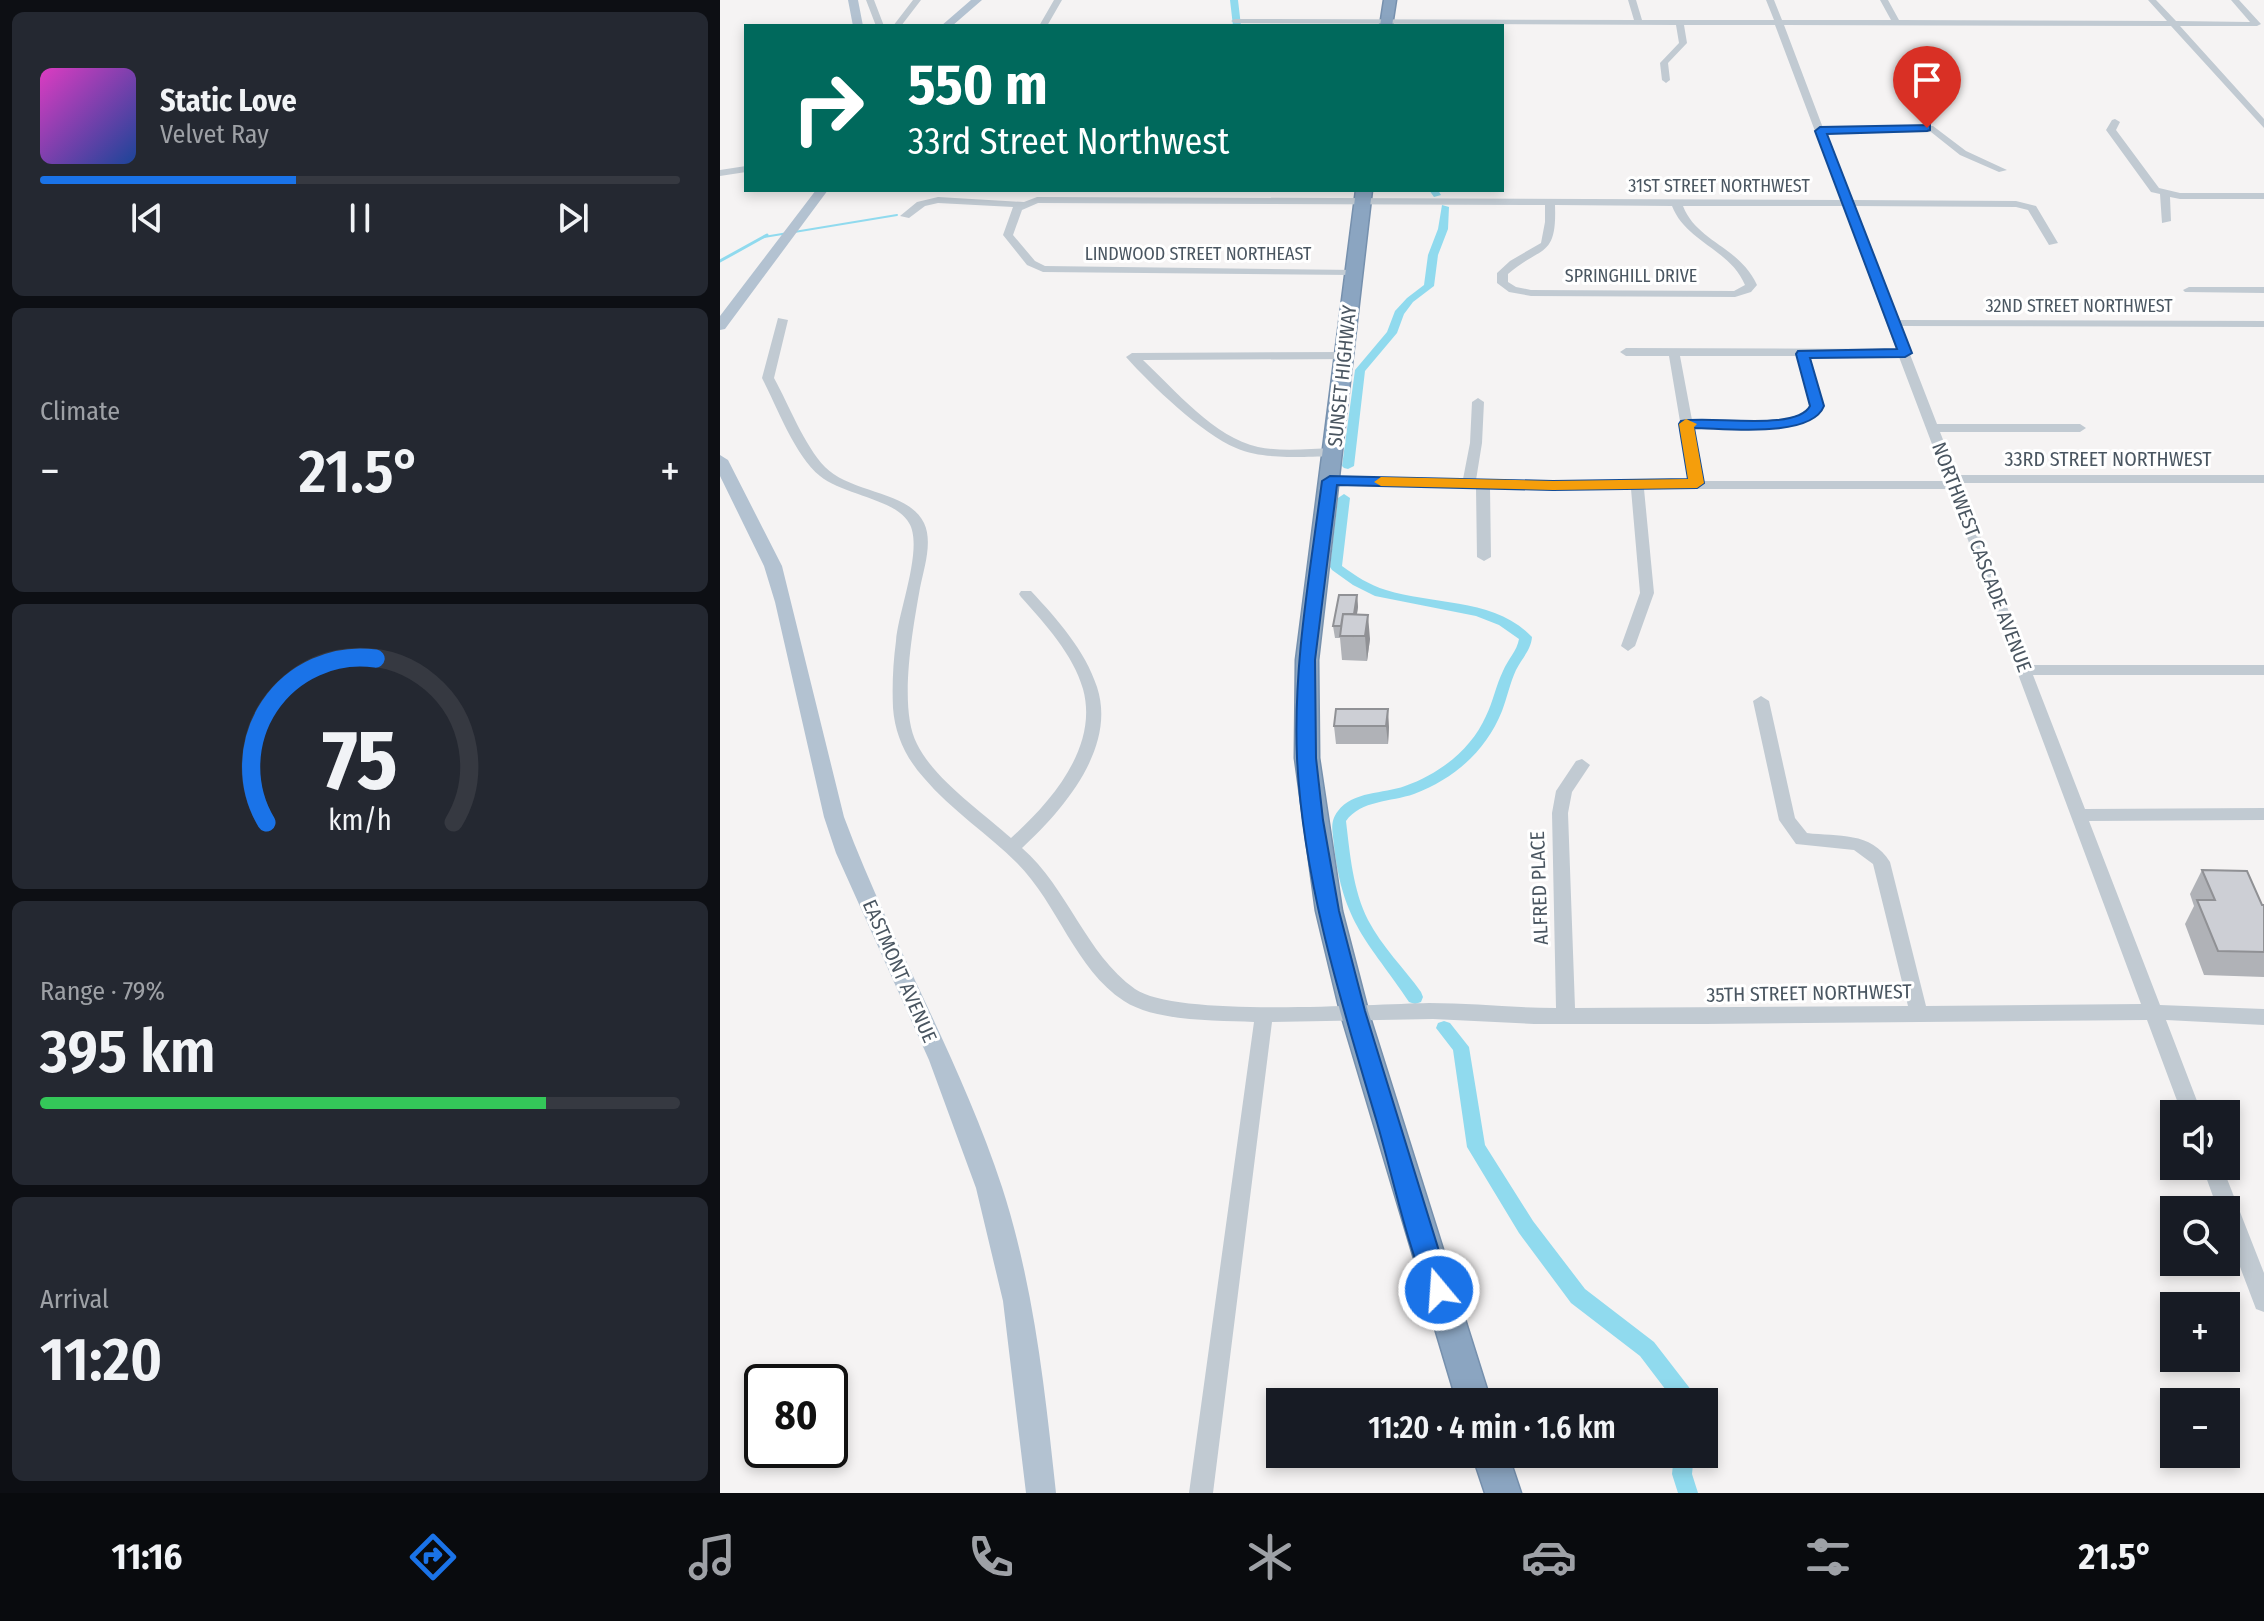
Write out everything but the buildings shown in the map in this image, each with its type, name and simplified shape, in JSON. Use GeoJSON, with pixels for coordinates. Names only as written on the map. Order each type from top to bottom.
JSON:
{"type":"FeatureCollection","features":[{"type":"Feature","properties":{"kind":"highway"},"geometry":{"type":"LineString","coordinates":[[1386,24],[1390,0]]}},
{"type":"Feature","properties":{"kind":"highway","name":"SUNSET HIGHWAY"},"geometry":{"type":"LineString","coordinates":[[1364,195],[1307,660],[1307,758],[1329,911],[1354,1011],[1470,1388]]}},
{"type":"Feature","properties":{"kind":"highway"},"geometry":{"type":"LineString","coordinates":[[1495,1468],[1503,1493]]}},
{"type":"Feature","properties":{"kind":"main road"},"geometry":{"type":"LineString","coordinates":[[853,0],[858,24]]}},
{"type":"Feature","properties":{"kind":"main road"},"geometry":{"type":"LineString","coordinates":[[948,24],[977,0]]}},
{"type":"Feature","properties":{"kind":"main road"},"geometry":{"type":"LineString","coordinates":[[720,326],[820,192]]}},
{"type":"Feature","properties":{"kind":"main road","name":"EASTMONT AVENUE"},"geometry":{"type":"LineString","coordinates":[[720,460],[779,584],[834,817],[949,1083],[990,1192],[1026,1363],[1041,1493]]}},
{"type":"Feature","properties":{"kind":"street"},"geometry":{"type":"LineString","coordinates":[[870,0],[879,24]]}},
{"type":"Feature","properties":{"kind":"street"},"geometry":{"type":"LineString","coordinates":[[899,24],[917,0]]}},
{"type":"Feature","properties":{"kind":"street"},"geometry":{"type":"LineString","coordinates":[[1044,24],[1058,0]]}},
{"type":"Feature","properties":{"kind":"street"},"geometry":{"type":"LineString","coordinates":[[1632,0],[1639,24]]}},
{"type":"Feature","properties":{"kind":"street","name":"NORTHWEST CASCADE AVENUE"},"geometry":{"type":"LineString","coordinates":[[1770,0],[2187,1100]]}},
{"type":"Feature","properties":{"kind":"street"},"geometry":{"type":"LineString","coordinates":[[1884,0],[1897,24]]}},
{"type":"Feature","properties":{"kind":"street"},"geometry":{"type":"LineString","coordinates":[[2152,0],[2264,125]]}},
{"type":"Feature","properties":{"kind":"street"},"geometry":{"type":"LineString","coordinates":[[1504,25],[2257,24],[2235,0]]}},
{"type":"Feature","properties":{"kind":"street"},"geometry":{"type":"LineString","coordinates":[[1240,21],[1350,24]]}},
{"type":"Feature","properties":{"kind":"street"},"geometry":{"type":"LineString","coordinates":[[1666,80],[1664,63],[1683,43],[1680,24]]}},
{"type":"Feature","properties":{"kind":"street"},"geometry":{"type":"LineString","coordinates":[[2244,103],[2264,103]]}},
{"type":"Feature","properties":{"kind":"street"},"geometry":{"type":"LineString","coordinates":[[2115,122],[2111,130],[2155,190],[2165,195],[2264,196]]}},
{"type":"Feature","properties":{"kind":"street"},"geometry":{"type":"LineString","coordinates":[[1820,131],[1933,129],[1963,153],[2002,170]]}},
{"type":"Feature","properties":{"kind":"street"},"geometry":{"type":"LineString","coordinates":[[720,173],[744,169]]}},
{"type":"Feature","properties":{"kind":"street","name":"31ST STREET NORTHWEST"},"geometry":{"type":"LineString","coordinates":[[905,216],[921,204],[938,200],[1022,204],[1088,195],[1364,195],[1550,201],[2026,204],[2032,208],[2053,243]]}},
{"type":"Feature","properties":{"kind":"street"},"geometry":{"type":"LineString","coordinates":[[2165,195],[2166,221]]}},
{"type":"Feature","properties":{"kind":"street","name":"SPRINGHILL DRIVE"},"geometry":{"type":"LineString","coordinates":[[1550,201],[1551,235],[1541,248],[1504,270],[1501,280],[1508,288],[1547,294],[1735,294],[1747,290],[1751,285],[1744,269],[1686,224],[1676,202]]}},
{"type":"Feature","properties":{"kind":"street","name":"LINDWOOD STREET NORTHEAST"},"geometry":{"type":"LineString","coordinates":[[1022,204],[1017,208],[1008,235],[1031,263],[1043,269],[1353,272]]}},
{"type":"Feature","properties":{"kind":"street"},"geometry":{"type":"LineString","coordinates":[[2189,290],[2264,290]]}},
{"type":"Feature","properties":{"kind":"street","name":"35TH STREET NORTHWEST"},"geometry":{"type":"LineString","coordinates":[[782,320],[768,378],[808,454],[821,471],[838,484],[903,508],[917,523],[921,545],[903,640],[901,709],[908,744],[930,775],[1025,860],[1053,896],[1104,974],[1132,997],[1177,1011],[1264,1014],[1354,1011],[1566,1016],[2152,1012],[2264,1017]]}},
{"type":"Feature","properties":{"kind":"street","name":"32ND STREET NORTHWEST"},"geometry":{"type":"LineString","coordinates":[[1893,323],[2264,324]]}},
{"type":"Feature","properties":{"kind":"street"},"geometry":{"type":"LineString","coordinates":[[1626,352],[1905,353]]}},
{"type":"Feature","properties":{"kind":"street"},"geometry":{"type":"LineString","coordinates":[[1674,353],[1697,483]]}},
{"type":"Feature","properties":{"kind":"street"},"geometry":{"type":"LineString","coordinates":[[1686,424],[1790,423],[1814,413],[1816,400],[1803,354]]}},
{"type":"Feature","properties":{"kind":"street"},"geometry":{"type":"LineString","coordinates":[[1333,452],[1278,451],[1241,446],[1216,431],[1132,357],[1344,356]]}},
{"type":"Feature","properties":{"kind":"street"},"geometry":{"type":"LineString","coordinates":[[1478,402],[1476,483],[1484,557]]}},
{"type":"Feature","properties":{"kind":"street"},"geometry":{"type":"LineString","coordinates":[[1933,428],[2080,428]]}},
{"type":"Feature","properties":{"kind":"street","name":"33RD STREET NORTHWEST"},"geometry":{"type":"LineString","coordinates":[[1330,481],[1697,483],[2264,479]]}},
{"type":"Feature","properties":{"kind":"street"},"geometry":{"type":"LineString","coordinates":[[1628,646],[1647,593],[1637,483]]}},
{"type":"Feature","properties":{"kind":"street"},"geometry":{"type":"LineString","coordinates":[[1011,848],[1046,815],[1065,791],[1081,759],[1093,722],[1091,692],[1081,670],[1053,625],[1026,594]]}},
{"type":"Feature","properties":{"kind":"street"},"geometry":{"type":"LineString","coordinates":[[2025,670],[2264,670]]}},
{"type":"Feature","properties":{"kind":"street"},"geometry":{"type":"LineString","coordinates":[[1761,701],[1787,820],[1792,828],[1802,839],[1861,844],[1873,850],[1881,862],[1919,1014]]}},
{"type":"Feature","properties":{"kind":"street","name":"ALFRED PLACE"},"geometry":{"type":"LineString","coordinates":[[1566,1016],[1560,813],[1564,791],[1582,765]]}},
{"type":"Feature","properties":{"kind":"street"},"geometry":{"type":"LineString","coordinates":[[2081,815],[2264,814]]}},
{"type":"Feature","properties":{"kind":"street"},"geometry":{"type":"LineString","coordinates":[[1201,1493],[1264,1014]]}},
{"type":"Feature","properties":{"kind":"street"},"geometry":{"type":"LineString","coordinates":[[2217,1180],[2264,1301]]}},
{"type":"Feature","properties":{"kind":"waterway"},"geometry":{"type":"LineString","coordinates":[[1234,0],[1237,24]]}},
{"type":"Feature","properties":{"kind":"waterway"},"geometry":{"type":"LineString","coordinates":[[1348,466],[1360,370],[1392,333],[1399,313],[1429,286],[1433,255],[1443,229],[1445,207]]}},
{"type":"Feature","properties":{"kind":"waterway"},"geometry":{"type":"LineString","coordinates":[[764,237],[897,215]]}},
{"type":"Feature","properties":{"kind":"waterway"},"geometry":{"type":"LineString","coordinates":[[720,261],[767,235]]}},
{"type":"Feature","properties":{"kind":"waterway"},"geometry":{"type":"LineString","coordinates":[[1344,498],[1336,567],[1357,583],[1380,593],[1479,613],[1503,622],[1526,637],[1510,669],[1491,721],[1469,753],[1445,772],[1418,786],[1360,802],[1344,813],[1339,821],[1345,871],[1360,920],[1415,997]]}},
{"type":"Feature","properties":{"kind":"waterway"},"geometry":{"type":"LineString","coordinates":[[1444,1028],[1461,1047],[1476,1147],[1526,1227],[1578,1296],[1647,1349],[1677,1388]]}},
{"type":"Feature","properties":{"kind":"waterway"},"geometry":{"type":"LineString","coordinates":[[1683,1468],[1688,1493]]}},
{"type":"Feature","properties":{"kind":"slow traffic"},"geometry":{"type":"LineString","coordinates":[[1381,482],[1517,485],[1697,483],[1686,424],[1689,424]]}},
{"type":"Feature","properties":{"kind":"route"},"geometry":{"type":"LineString","coordinates":[[1439,1290],[1354,1011],[1329,911],[1313,820],[1305,692],[1330,481],[1517,485],[1697,483],[1686,424],[1778,424],[1802,420],[1814,413],[1817,406],[1803,354],[1905,353],[1820,131],[1927,128]]}}]}
